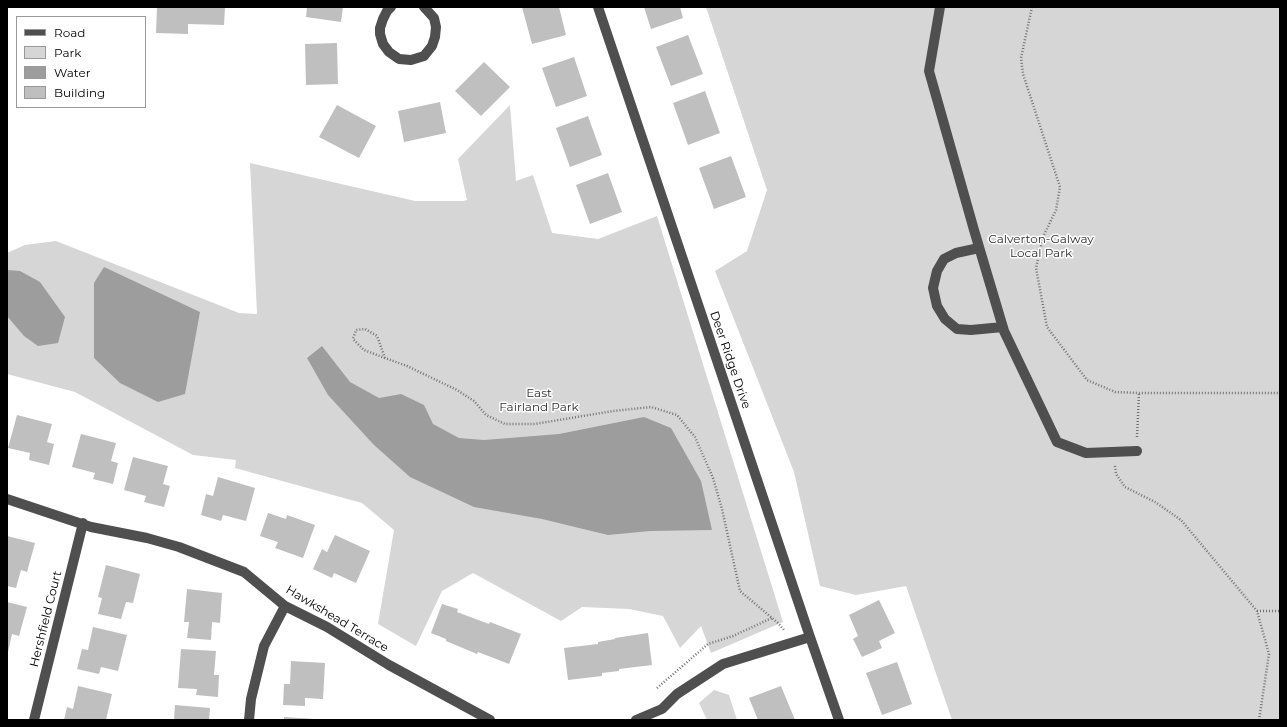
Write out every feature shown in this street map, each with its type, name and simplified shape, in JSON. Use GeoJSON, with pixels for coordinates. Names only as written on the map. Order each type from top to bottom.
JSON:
{"type":"FeatureCollection","features":[{"type":"Feature","properties":{"kind":"street"},"geometry":{"type":"LineString","coordinates":[[391,7],[383,18],[380,28],[383,44],[389,52],[399,59],[411,60],[424,56],[432,46],[435,37],[436,27],[434,18],[424,7]]}},
{"type":"Feature","properties":{"kind":"street","name":"Deer Ridge Drive"},"geometry":{"type":"LineString","coordinates":[[598,7],[839,720]]}},
{"type":"Feature","properties":{"kind":"street"},"geometry":{"type":"LineString","coordinates":[[940,7],[929,71],[1003,327],[1057,442],[1086,453],[1137,451]]}},
{"type":"Feature","properties":{"kind":"street"},"geometry":{"type":"LineString","coordinates":[[979,248],[956,253],[944,259],[937,271],[933,288],[937,306],[945,319],[957,329],[971,330],[1003,327]]}},
{"type":"Feature","properties":{"kind":"street","name":"Hawkshead Terrace"},"geometry":{"type":"LineString","coordinates":[[7,499],[83,524],[148,538],[179,547],[244,572],[285,606],[327,627],[389,665],[490,720]]}},
{"type":"Feature","properties":{"kind":"street","name":"Hershfield Court"},"geometry":{"type":"LineString","coordinates":[[34,720],[83,524]]}},
{"type":"Feature","properties":{"kind":"street"},"geometry":{"type":"LineString","coordinates":[[249,720],[251,699],[264,646],[285,606]]}},
{"type":"Feature","properties":{"kind":"street"},"geometry":{"type":"LineString","coordinates":[[636,720],[662,709],[677,694],[723,664],[810,637]]}},
{"type":"Feature","properties":{"kind":"path"},"geometry":{"type":"LineString","coordinates":[[1032,7],[1021,58],[1023,74],[1060,187],[1056,210],[1043,237],[1036,268],[1047,327],[1087,380],[1115,392],[1280,393]]}},
{"type":"Feature","properties":{"kind":"path"},"geometry":{"type":"LineString","coordinates":[[385,358],[377,336],[365,329],[356,330],[353,339],[364,350],[385,358],[407,366],[457,390],[474,401],[486,415],[505,424],[535,424],[612,411],[651,407],[677,415],[695,437],[713,478],[722,509],[740,591],[778,623],[794,642]]}},
{"type":"Feature","properties":{"kind":"path"},"geometry":{"type":"LineString","coordinates":[[1137,451],[1139,393]]}},
{"type":"Feature","properties":{"kind":"path"},"geometry":{"type":"LineString","coordinates":[[1113,452],[1116,474],[1125,487],[1155,502],[1180,520],[1257,611],[1269,654],[1259,720]]}},
{"type":"Feature","properties":{"kind":"path"},"geometry":{"type":"LineString","coordinates":[[1257,611],[1280,611]]}},
{"type":"Feature","properties":{"kind":"path"},"geometry":{"type":"LineString","coordinates":[[657,688],[708,644],[733,636],[772,618]]}},
{"type":"Feature","properties":{"kind":"green space","name":"Calverton-Galway Local Park"},"geometry":{"type":"Polygon","coordinates":[[[706,7],[1280,7],[1280,720],[952,720],[906,586],[856,595],[820,586],[794,472],[715,271],[747,251],[767,190],[706,7]]]}},
{"type":"Feature","properties":{"kind":"green space","name":"East Fairland Park"},"geometry":{"type":"Polygon","coordinates":[[[510,105],[516,181],[533,175],[552,233],[598,239],[657,216],[783,622],[711,653],[701,626],[680,648],[663,616],[629,609],[582,607],[561,621],[473,573],[442,591],[416,646],[378,624],[394,530],[362,503],[235,468],[236,460],[193,455],[75,392],[7,374],[7,253],[25,245],[56,241],[239,313],[257,314],[250,163],[415,201],[463,201],[467,200],[458,159],[510,105]]]}},
{"type":"Feature","properties":{"kind":"green space"},"geometry":{"type":"Polygon","coordinates":[[[714,690],[729,695],[737,720],[707,720],[699,703],[714,690]]]}},
{"type":"Feature","properties":{"kind":"water"},"geometry":{"type":"Polygon","coordinates":[[[104,267],[200,312],[185,394],[158,402],[120,383],[94,358],[94,283],[104,267]]]}},
{"type":"Feature","properties":{"kind":"water"},"geometry":{"type":"Polygon","coordinates":[[[7,270],[20,271],[40,282],[65,317],[58,343],[38,346],[24,336],[7,316],[7,270]]]}},
{"type":"Feature","properties":{"kind":"water"},"geometry":{"type":"Polygon","coordinates":[[[322,346],[350,382],[379,398],[401,394],[424,405],[433,424],[459,438],[484,440],[559,434],[644,417],[671,428],[701,481],[712,530],[650,531],[608,535],[542,519],[474,507],[410,477],[374,445],[328,395],[307,358],[322,346]]]}},
{"type":"Feature","properties":{"kind":"building"},"geometry":{"type":"Polygon","coordinates":[[[157,7],[225,7],[224,25],[188,24],[188,34],[156,33],[157,7]]]}},
{"type":"Feature","properties":{"kind":"building"},"geometry":{"type":"Polygon","coordinates":[[[307,7],[343,7],[341,22],[306,17],[307,7]]]}},
{"type":"Feature","properties":{"kind":"building"},"geometry":{"type":"Polygon","coordinates":[[[522,7],[559,7],[566,35],[532,44],[522,7]]]}},
{"type":"Feature","properties":{"kind":"building"},"geometry":{"type":"Polygon","coordinates":[[[644,7],[680,7],[683,18],[651,29],[644,7]]]}},
{"type":"Feature","properties":{"kind":"building"},"geometry":{"type":"Polygon","coordinates":[[[688,35],[703,74],[671,86],[656,47],[688,35]]]}},
{"type":"Feature","properties":{"kind":"building"},"geometry":{"type":"Polygon","coordinates":[[[337,43],[338,84],[306,85],[305,44],[337,43]]]}},
{"type":"Feature","properties":{"kind":"building"},"geometry":{"type":"Polygon","coordinates":[[[574,57],[587,96],[556,107],[542,68],[574,57]]]}},
{"type":"Feature","properties":{"kind":"building"},"geometry":{"type":"Polygon","coordinates":[[[484,62],[510,87],[481,116],[455,91],[484,62]]]}},
{"type":"Feature","properties":{"kind":"building"},"geometry":{"type":"Polygon","coordinates":[[[705,91],[720,133],[688,145],[673,103],[705,91]]]}},
{"type":"Feature","properties":{"kind":"building"},"geometry":{"type":"Polygon","coordinates":[[[440,102],[446,133],[404,142],[398,111],[440,102]]]}},
{"type":"Feature","properties":{"kind":"building"},"geometry":{"type":"Polygon","coordinates":[[[337,105],[376,126],[359,158],[319,137],[337,105]]]}},
{"type":"Feature","properties":{"kind":"building"},"geometry":{"type":"Polygon","coordinates":[[[588,116],[602,155],[570,167],[556,128],[588,116]]]}},
{"type":"Feature","properties":{"kind":"building"},"geometry":{"type":"Polygon","coordinates":[[[731,156],[746,197],[714,209],[699,168],[731,156]]]}},
{"type":"Feature","properties":{"kind":"building"},"geometry":{"type":"Polygon","coordinates":[[[608,173],[622,212],[590,224],[576,185],[608,173]]]}},
{"type":"Feature","properties":{"kind":"building"},"geometry":{"type":"Polygon","coordinates":[[[17,415],[52,424],[47,442],[54,444],[49,465],[29,460],[30,453],[8,448],[17,415]]]}},
{"type":"Feature","properties":{"kind":"building"},"geometry":{"type":"Polygon","coordinates":[[[81,434],[116,443],[111,461],[118,463],[113,484],[93,479],[95,473],[72,467],[81,434]]]}},
{"type":"Feature","properties":{"kind":"building"},"geometry":{"type":"Polygon","coordinates":[[[133,457],[168,466],[163,484],[170,486],[164,507],[144,502],[146,496],[124,490],[133,457]]]}},
{"type":"Feature","properties":{"kind":"building"},"geometry":{"type":"Polygon","coordinates":[[[218,477],[255,488],[246,521],[223,515],[221,521],[201,515],[206,494],[213,496],[218,477]]]}},
{"type":"Feature","properties":{"kind":"building"},"geometry":{"type":"Polygon","coordinates":[[[268,513],[286,519],[287,515],[315,525],[303,558],[275,548],[278,542],[260,536],[268,513]]]}},
{"type":"Feature","properties":{"kind":"building"},"geometry":{"type":"Polygon","coordinates":[[[335,535],[370,551],[356,583],[334,573],[332,578],[313,569],[322,549],[327,552],[335,535]]]}},
{"type":"Feature","properties":{"kind":"building"},"geometry":{"type":"Polygon","coordinates":[[[7,536],[35,543],[27,572],[21,570],[16,588],[7,586],[7,536]]]}},
{"type":"Feature","properties":{"kind":"building"},"geometry":{"type":"Polygon","coordinates":[[[106,565],[140,574],[133,603],[126,602],[121,619],[98,614],[102,598],[98,597],[106,565]]]}},
{"type":"Feature","properties":{"kind":"building"},"geometry":{"type":"Polygon","coordinates":[[[187,589],[222,593],[220,623],[212,622],[211,640],[187,638],[189,622],[184,622],[187,589]]]}},
{"type":"Feature","properties":{"kind":"building"},"geometry":{"type":"Polygon","coordinates":[[[879,600],[895,633],[879,641],[882,648],[862,657],[853,639],[858,636],[849,615],[879,600]]]}},
{"type":"Feature","properties":{"kind":"building"},"geometry":{"type":"Polygon","coordinates":[[[7,602],[27,607],[19,636],[12,634],[8,652],[7,602]]]}},
{"type":"Feature","properties":{"kind":"building"},"geometry":{"type":"Polygon","coordinates":[[[442,604],[458,609],[457,612],[489,624],[490,622],[521,634],[509,664],[478,652],[477,654],[431,633],[442,604]]]}},
{"type":"Feature","properties":{"kind":"building"},"geometry":{"type":"Polygon","coordinates":[[[93,627],[127,635],[118,671],[101,667],[99,674],[77,669],[82,649],[88,650],[93,627]]]}},
{"type":"Feature","properties":{"kind":"building"},"geometry":{"type":"Polygon","coordinates":[[[648,633],[652,665],[619,669],[619,671],[602,673],[602,676],[568,680],[564,648],[598,644],[598,642],[615,638],[648,633]]]}},
{"type":"Feature","properties":{"kind":"building"},"geometry":{"type":"Polygon","coordinates":[[[181,649],[216,651],[214,675],[219,675],[218,697],[196,695],[197,689],[178,688],[181,649]]]}},
{"type":"Feature","properties":{"kind":"building"},"geometry":{"type":"Polygon","coordinates":[[[291,661],[325,663],[323,699],[305,698],[305,706],[283,705],[284,684],[290,684],[291,661]]]}},
{"type":"Feature","properties":{"kind":"building"},"geometry":{"type":"Polygon","coordinates":[[[897,662],[912,704],[882,715],[866,673],[897,662]]]}},
{"type":"Feature","properties":{"kind":"building"},"geometry":{"type":"Polygon","coordinates":[[[78,686],[112,694],[106,720],[64,720],[67,707],[73,709],[78,686]]]}},
{"type":"Feature","properties":{"kind":"building"},"geometry":{"type":"Polygon","coordinates":[[[781,686],[795,720],[758,720],[749,698],[781,686]]]}},
{"type":"Feature","properties":{"kind":"building"},"geometry":{"type":"Polygon","coordinates":[[[175,705],[210,708],[209,720],[174,720],[175,705]]]}},
{"type":"Feature","properties":{"kind":"building"},"geometry":{"type":"Polygon","coordinates":[[[284,717],[315,719],[284,720],[284,717]]]}}]}
